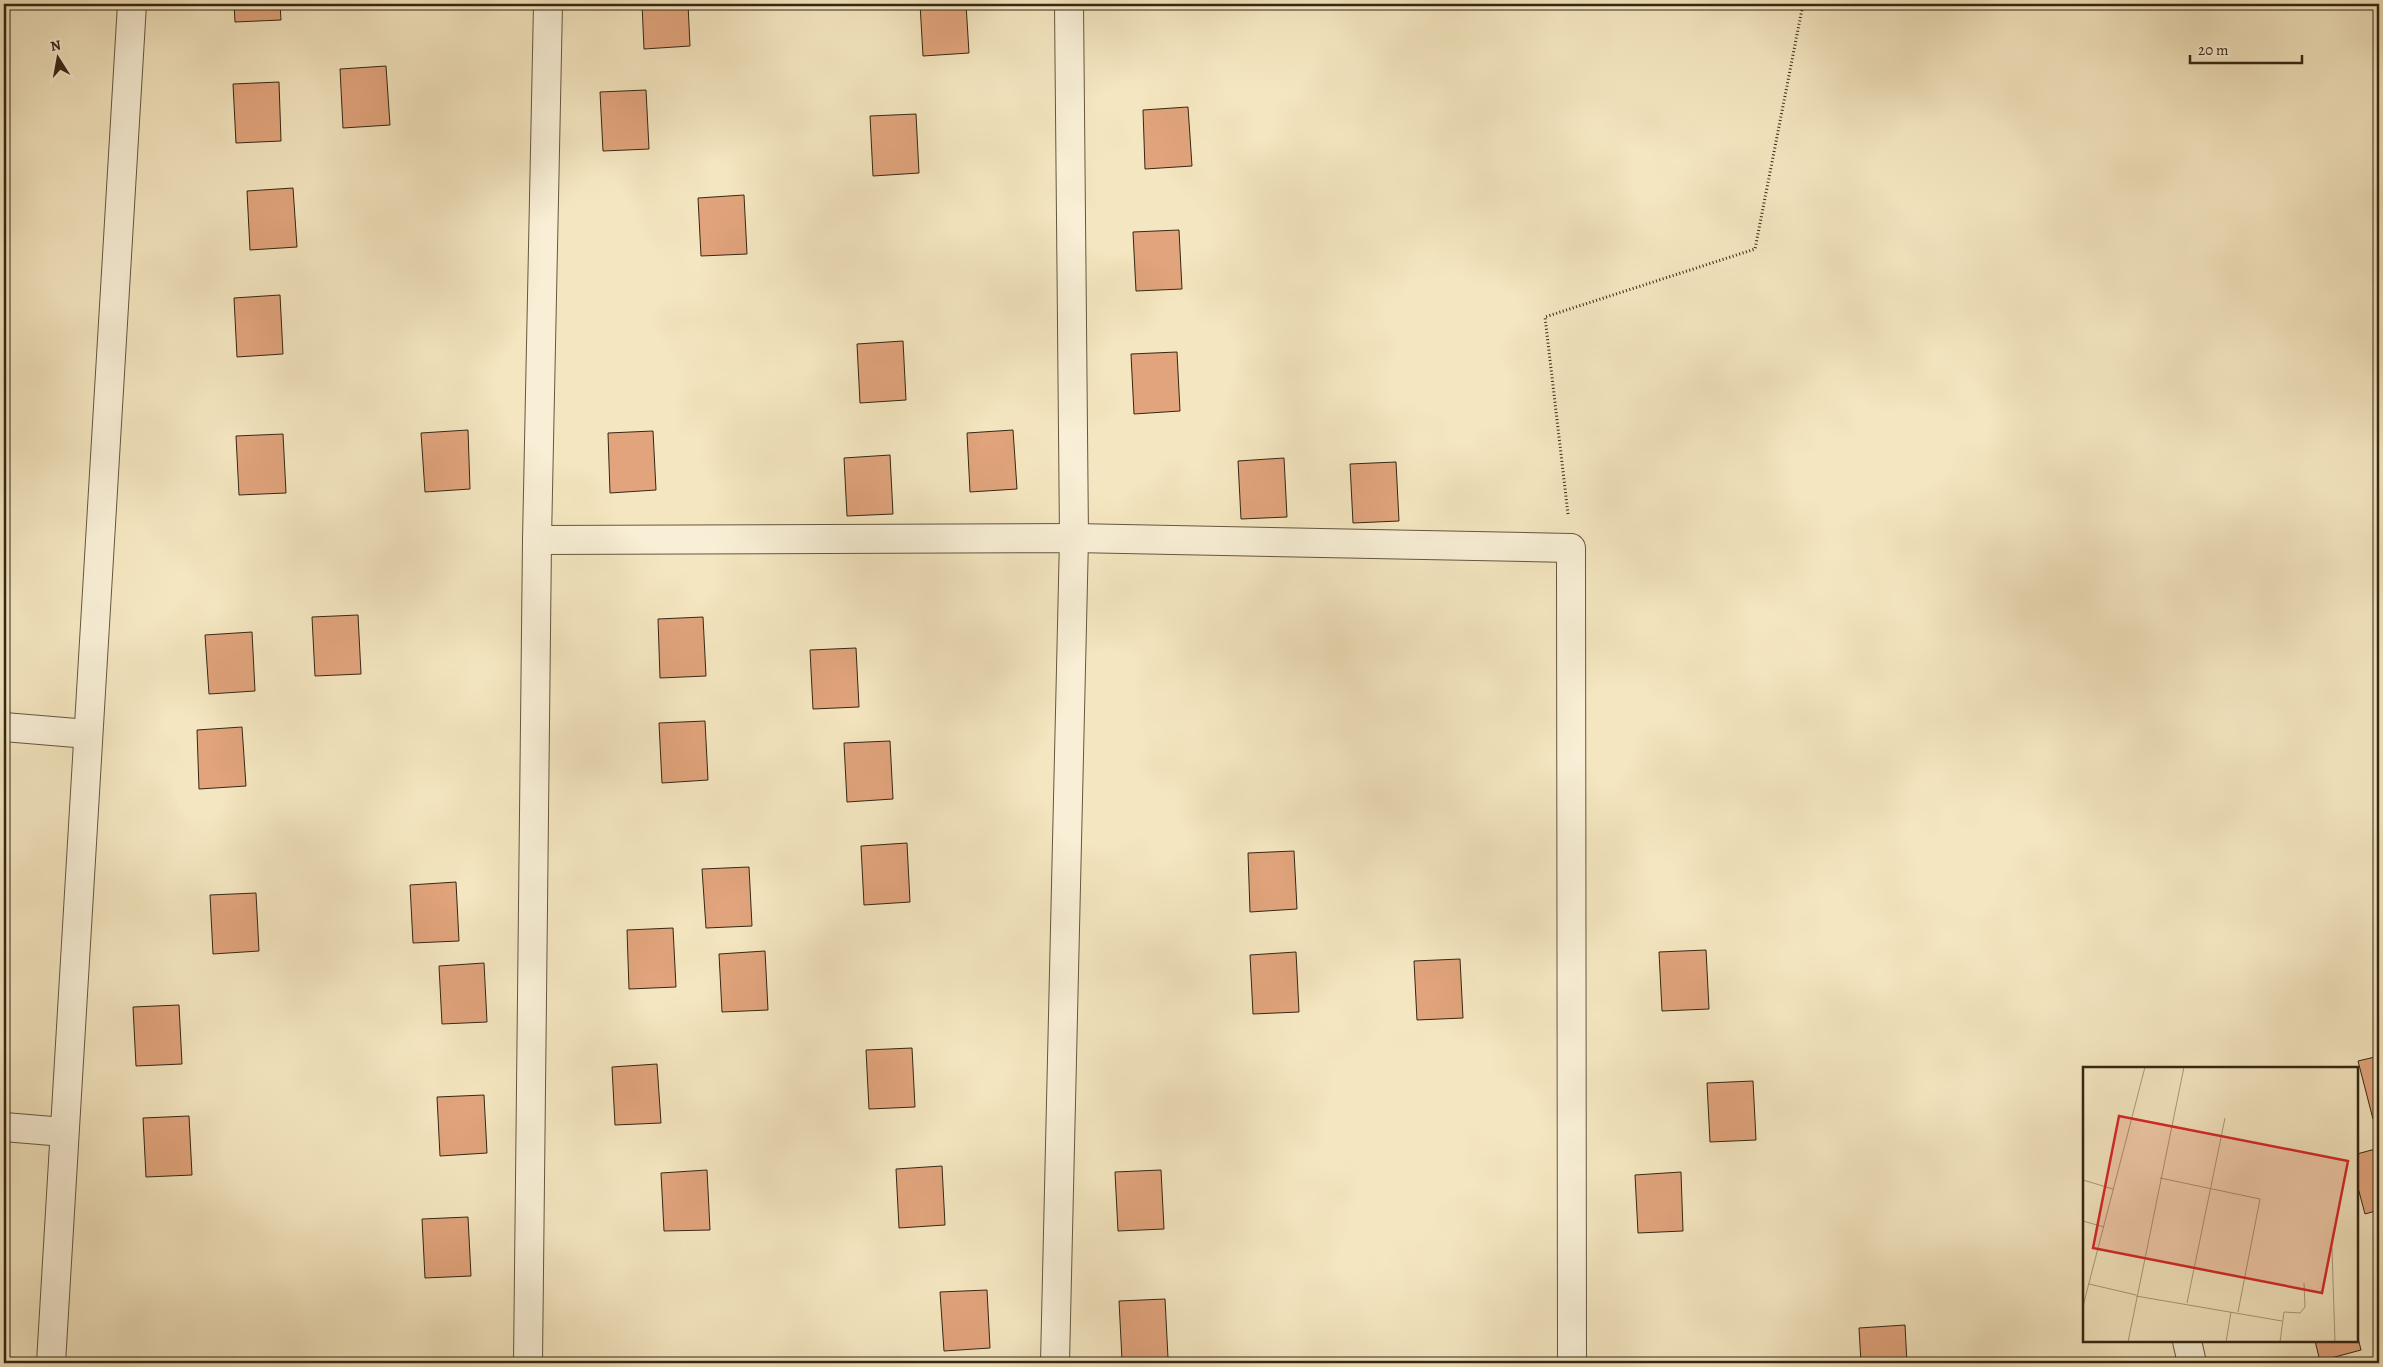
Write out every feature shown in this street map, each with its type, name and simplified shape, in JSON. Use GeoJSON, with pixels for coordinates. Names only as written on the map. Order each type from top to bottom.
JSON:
{"type":"FeatureCollection","features":[{"type":"Feature","properties":{"kind":"street"},"geometry":{"type":"LineString","coordinates":[[51,1363],[132,4]]}},
{"type":"Feature","properties":{"kind":"street"},"geometry":{"type":"LineString","coordinates":[[528,1363],[537,540],[548,4]]}},
{"type":"Feature","properties":{"kind":"street"},"geometry":{"type":"LineString","coordinates":[[1056,1363],[1074,538],[1069,4]]}},
{"type":"Feature","properties":{"kind":"street"},"geometry":{"type":"LineString","coordinates":[[537,540],[1074,538],[1572,548],[1572,1363]]}},
{"type":"Feature","properties":{"kind":"street"},"geometry":{"type":"LineString","coordinates":[[4,727],[88,734]]}},
{"type":"Feature","properties":{"kind":"street"},"geometry":{"type":"LineString","coordinates":[[4,1127],[64,1132]]}},
{"type":"Feature","properties":{"kind":"street"},"geometry":{"type":"LineString","coordinates":[[2187,1342],[2192,1363]]}},
{"type":"Feature","properties":{"kind":"path"},"geometry":{"type":"LineString","coordinates":[[1572,548],[1545,316],[1755,249],[1803,4]]}},
{"type":"Feature","properties":{"kind":"building"},"geometry":{"type":"Polygon","coordinates":[[[234,4],[280,4],[281,20],[235,22],[234,4]]]}},
{"type":"Feature","properties":{"kind":"building"},"geometry":{"type":"Polygon","coordinates":[[[642,4],[688,4],[690,46],[644,49],[642,4]]]}},
{"type":"Feature","properties":{"kind":"building"},"geometry":{"type":"Polygon","coordinates":[[[920,4],[966,4],[969,53],[923,56],[920,4]]]}},
{"type":"Feature","properties":{"kind":"building"},"geometry":{"type":"Polygon","coordinates":[[[386,66],[390,125],[343,128],[340,69],[386,66]]]}},
{"type":"Feature","properties":{"kind":"building"},"geometry":{"type":"Polygon","coordinates":[[[279,82],[281,141],[236,143],[233,84],[279,82]]]}},
{"type":"Feature","properties":{"kind":"building"},"geometry":{"type":"Polygon","coordinates":[[[646,90],[649,149],[603,151],[600,92],[646,90]]]}},
{"type":"Feature","properties":{"kind":"building"},"geometry":{"type":"Polygon","coordinates":[[[1188,107],[1192,166],[1145,169],[1143,110],[1188,107]]]}},
{"type":"Feature","properties":{"kind":"building"},"geometry":{"type":"Polygon","coordinates":[[[916,114],[919,173],[873,176],[870,116],[916,114]]]}},
{"type":"Feature","properties":{"kind":"building"},"geometry":{"type":"Polygon","coordinates":[[[293,188],[297,247],[250,250],[247,191],[293,188]]]}},
{"type":"Feature","properties":{"kind":"building"},"geometry":{"type":"Polygon","coordinates":[[[744,195],[747,254],[701,256],[698,198],[744,195]]]}},
{"type":"Feature","properties":{"kind":"building"},"geometry":{"type":"Polygon","coordinates":[[[1179,230],[1182,289],[1136,291],[1133,232],[1179,230]]]}},
{"type":"Feature","properties":{"kind":"building"},"geometry":{"type":"Polygon","coordinates":[[[280,295],[283,354],[237,357],[234,298],[280,295]]]}},
{"type":"Feature","properties":{"kind":"building"},"geometry":{"type":"Polygon","coordinates":[[[903,341],[906,400],[860,403],[857,344],[903,341]]]}},
{"type":"Feature","properties":{"kind":"building"},"geometry":{"type":"Polygon","coordinates":[[[1177,352],[1180,411],[1134,414],[1131,354],[1177,352]]]}},
{"type":"Feature","properties":{"kind":"building"},"geometry":{"type":"Polygon","coordinates":[[[468,430],[470,489],[425,492],[421,433],[468,430]]]}},
{"type":"Feature","properties":{"kind":"building"},"geometry":{"type":"Polygon","coordinates":[[[1013,430],[1017,489],[970,492],[967,433],[1013,430]]]}},
{"type":"Feature","properties":{"kind":"building"},"geometry":{"type":"Polygon","coordinates":[[[653,431],[656,490],[610,493],[608,433],[653,431]]]}},
{"type":"Feature","properties":{"kind":"building"},"geometry":{"type":"Polygon","coordinates":[[[283,434],[286,493],[239,495],[236,436],[283,434]]]}},
{"type":"Feature","properties":{"kind":"building"},"geometry":{"type":"Polygon","coordinates":[[[890,455],[893,514],[847,516],[844,458],[890,455]]]}},
{"type":"Feature","properties":{"kind":"building"},"geometry":{"type":"Polygon","coordinates":[[[1284,458],[1287,517],[1241,519],[1238,461],[1284,458]]]}},
{"type":"Feature","properties":{"kind":"building"},"geometry":{"type":"Polygon","coordinates":[[[1396,462],[1399,521],[1353,523],[1350,464],[1396,462]]]}},
{"type":"Feature","properties":{"kind":"building"},"geometry":{"type":"Polygon","coordinates":[[[358,615],[361,674],[315,676],[312,617],[358,615]]]}},
{"type":"Feature","properties":{"kind":"building"},"geometry":{"type":"Polygon","coordinates":[[[703,617],[706,676],[660,678],[658,619],[703,617]]]}},
{"type":"Feature","properties":{"kind":"building"},"geometry":{"type":"Polygon","coordinates":[[[252,632],[255,691],[209,694],[205,635],[252,632]]]}},
{"type":"Feature","properties":{"kind":"building"},"geometry":{"type":"Polygon","coordinates":[[[856,648],[859,707],[813,709],[810,650],[856,648]]]}},
{"type":"Feature","properties":{"kind":"building"},"geometry":{"type":"Polygon","coordinates":[[[705,721],[708,780],[662,783],[659,723],[705,721]]]}},
{"type":"Feature","properties":{"kind":"building"},"geometry":{"type":"Polygon","coordinates":[[[242,727],[246,786],[199,789],[197,730],[242,727]]]}},
{"type":"Feature","properties":{"kind":"building"},"geometry":{"type":"Polygon","coordinates":[[[890,741],[893,799],[847,802],[844,743],[890,741]]]}},
{"type":"Feature","properties":{"kind":"building"},"geometry":{"type":"Polygon","coordinates":[[[907,843],[910,902],[864,905],[861,846],[907,843]]]}},
{"type":"Feature","properties":{"kind":"building"},"geometry":{"type":"Polygon","coordinates":[[[1294,851],[1297,909],[1250,912],[1248,853],[1294,851]]]}},
{"type":"Feature","properties":{"kind":"building"},"geometry":{"type":"Polygon","coordinates":[[[749,867],[752,926],[706,928],[702,869],[749,867]]]}},
{"type":"Feature","properties":{"kind":"building"},"geometry":{"type":"Polygon","coordinates":[[[456,882],[459,941],[413,943],[410,885],[456,882]]]}},
{"type":"Feature","properties":{"kind":"building"},"geometry":{"type":"Polygon","coordinates":[[[256,893],[259,951],[213,954],[210,895],[256,893]]]}},
{"type":"Feature","properties":{"kind":"building"},"geometry":{"type":"Polygon","coordinates":[[[673,928],[676,987],[629,989],[627,930],[673,928]]]}},
{"type":"Feature","properties":{"kind":"building"},"geometry":{"type":"Polygon","coordinates":[[[1706,950],[1709,1009],[1662,1011],[1659,952],[1706,950]]]}},
{"type":"Feature","properties":{"kind":"building"},"geometry":{"type":"Polygon","coordinates":[[[765,951],[768,1010],[722,1012],[719,954],[765,951]]]}},
{"type":"Feature","properties":{"kind":"building"},"geometry":{"type":"Polygon","coordinates":[[[1296,952],[1299,1012],[1253,1014],[1250,955],[1296,952]]]}},
{"type":"Feature","properties":{"kind":"building"},"geometry":{"type":"Polygon","coordinates":[[[1460,959],[1463,1018],[1417,1020],[1414,961],[1460,959]]]}},
{"type":"Feature","properties":{"kind":"building"},"geometry":{"type":"Polygon","coordinates":[[[484,963],[487,1022],[442,1024],[439,966],[484,963]]]}},
{"type":"Feature","properties":{"kind":"building"},"geometry":{"type":"Polygon","coordinates":[[[179,1005],[182,1064],[136,1066],[133,1007],[179,1005]]]}},
{"type":"Feature","properties":{"kind":"building"},"geometry":{"type":"Polygon","coordinates":[[[912,1048],[915,1107],[869,1109],[866,1050],[912,1048]]]}},
{"type":"Feature","properties":{"kind":"building"},"geometry":{"type":"Polygon","coordinates":[[[2379,1056],[2379,1117],[2373,1119],[2358,1061],[2379,1056]]]}},
{"type":"Feature","properties":{"kind":"building"},"geometry":{"type":"Polygon","coordinates":[[[657,1064],[661,1123],[615,1125],[612,1067],[657,1064]]]}},
{"type":"Feature","properties":{"kind":"building"},"geometry":{"type":"Polygon","coordinates":[[[1753,1081],[1756,1140],[1710,1142],[1707,1083],[1753,1081]]]}},
{"type":"Feature","properties":{"kind":"building"},"geometry":{"type":"Polygon","coordinates":[[[484,1095],[487,1153],[440,1156],[437,1097],[484,1095]]]}},
{"type":"Feature","properties":{"kind":"building"},"geometry":{"type":"Polygon","coordinates":[[[189,1116],[192,1175],[146,1177],[143,1118],[189,1116]]]}},
{"type":"Feature","properties":{"kind":"building"},"geometry":{"type":"Polygon","coordinates":[[[2379,1148],[2379,1210],[2365,1214],[2358,1188],[2358,1154],[2379,1148]]]}},
{"type":"Feature","properties":{"kind":"building"},"geometry":{"type":"Polygon","coordinates":[[[942,1166],[945,1225],[899,1228],[896,1169],[942,1166]]]}},
{"type":"Feature","properties":{"kind":"building"},"geometry":{"type":"Polygon","coordinates":[[[707,1170],[710,1230],[664,1231],[661,1173],[707,1170]]]}},
{"type":"Feature","properties":{"kind":"building"},"geometry":{"type":"Polygon","coordinates":[[[1161,1170],[1164,1229],[1118,1231],[1115,1172],[1161,1170]]]}},
{"type":"Feature","properties":{"kind":"building"},"geometry":{"type":"Polygon","coordinates":[[[1681,1172],[1683,1231],[1638,1233],[1635,1175],[1681,1172]]]}},
{"type":"Feature","properties":{"kind":"building"},"geometry":{"type":"Polygon","coordinates":[[[468,1217],[471,1276],[425,1278],[422,1219],[468,1217]]]}},
{"type":"Feature","properties":{"kind":"building"},"geometry":{"type":"Polygon","coordinates":[[[2379,1228],[2379,1251],[2374,1229],[2379,1228]]]}},
{"type":"Feature","properties":{"kind":"building"},"geometry":{"type":"Polygon","coordinates":[[[987,1290],[990,1348],[944,1351],[940,1292],[987,1290]]]}},
{"type":"Feature","properties":{"kind":"building"},"geometry":{"type":"Polygon","coordinates":[[[1165,1299],[1168,1358],[1122,1360],[1119,1301],[1165,1299]]]}},
{"type":"Feature","properties":{"kind":"building"},"geometry":{"type":"Polygon","coordinates":[[[1905,1325],[1907,1363],[1861,1363],[1859,1328],[1905,1325]]]}},
{"type":"Feature","properties":{"kind":"building"},"geometry":{"type":"Polygon","coordinates":[[[2358,1338],[2361,1350],[2320,1361],[2315,1342],[2358,1342],[2358,1338]]]}}]}
